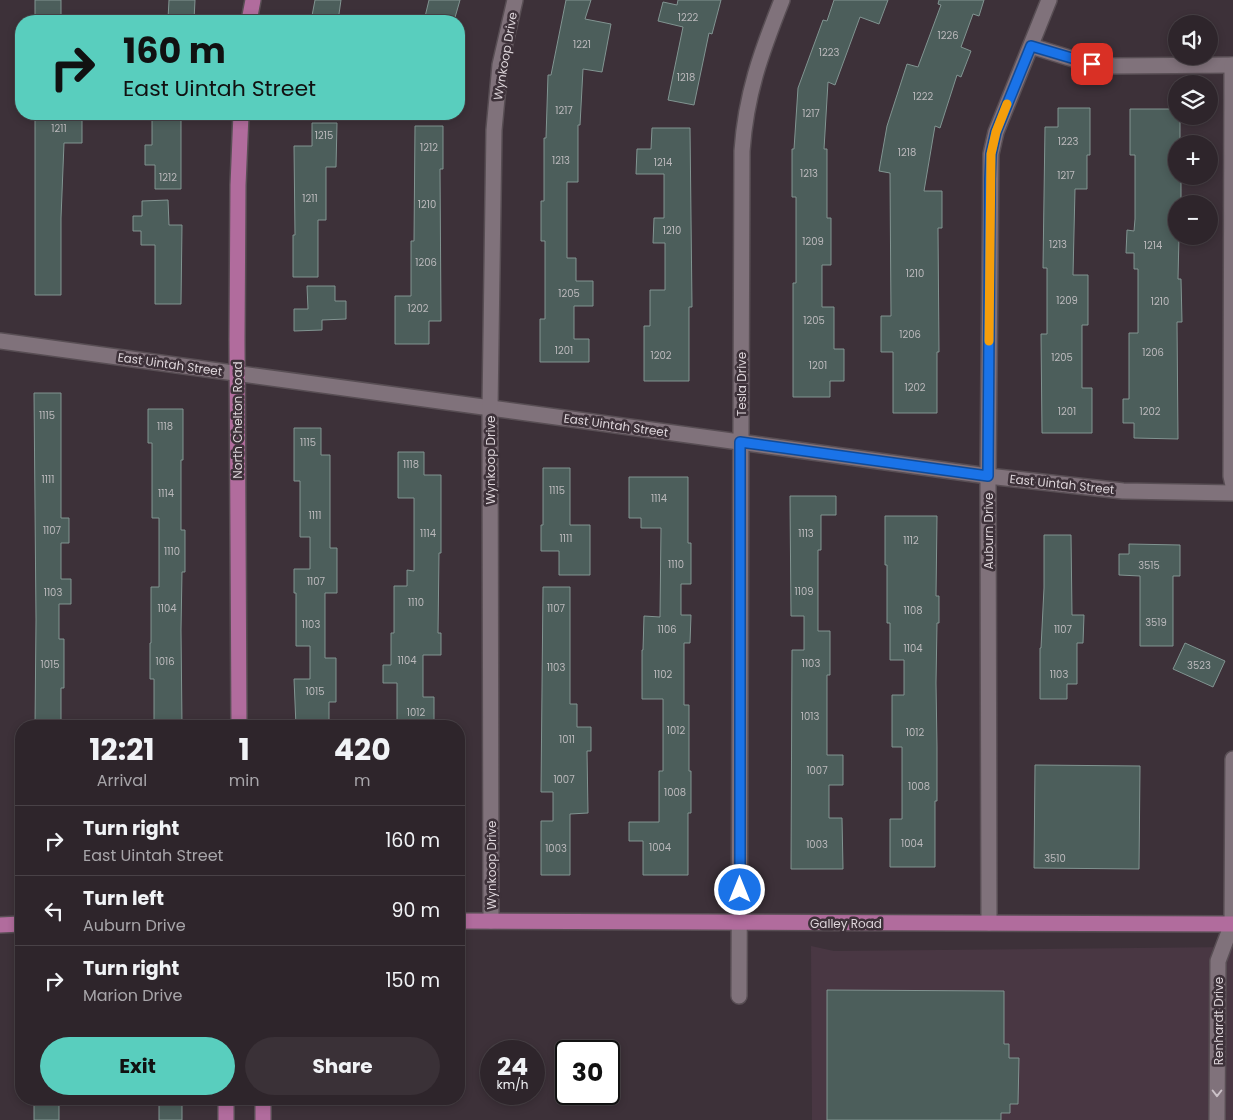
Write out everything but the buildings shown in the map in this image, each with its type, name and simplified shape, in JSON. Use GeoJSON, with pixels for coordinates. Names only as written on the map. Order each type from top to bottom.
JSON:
{"type":"FeatureCollection","features":[{"type":"Feature","properties":{"kind":"main road"},"geometry":{"type":"LineString","coordinates":[[250,15],[253,0]]}},
{"type":"Feature","properties":{"kind":"main road","name":"North Chelton Road"},"geometry":{"type":"LineString","coordinates":[[239,720],[237,373],[240,120]]}},
{"type":"Feature","properties":{"kind":"main road","name":"Galley Road"},"geometry":{"type":"LineString","coordinates":[[465,922],[1233,925]]}},
{"type":"Feature","properties":{"kind":"main road"},"geometry":{"type":"LineString","coordinates":[[0,925],[15,924]]}},
{"type":"Feature","properties":{"kind":"main road"},"geometry":{"type":"LineString","coordinates":[[226,1105],[226,1120]]}},
{"type":"Feature","properties":{"kind":"main road"},"geometry":{"type":"LineString","coordinates":[[263,1105],[263,1120]]}},
{"type":"Feature","properties":{"kind":"street","name":"Wynkoop Drive"},"geometry":{"type":"LineString","coordinates":[[490,921],[490,408],[494,130],[500,65],[515,0]]}},
{"type":"Feature","properties":{"kind":"street","name":"Tesla Drive"},"geometry":{"type":"LineString","coordinates":[[739,996],[742,151],[744,122],[755,74],[782,0]]}},
{"type":"Feature","properties":{"kind":"street","name":"Auburn Drive"},"geometry":{"type":"LineString","coordinates":[[989,923],[988,476],[991,154],[996,132],[1049,0]]}},
{"type":"Feature","properties":{"kind":"street"},"geometry":{"type":"LineString","coordinates":[[1031,46],[1072,59],[1114,66],[1232,65],[1231,476],[1233,485]]}},
{"type":"Feature","properties":{"kind":"street","name":"East Uintah Street"},"geometry":{"type":"LineString","coordinates":[[0,340],[988,476],[1116,490],[1233,493]]}},
{"type":"Feature","properties":{"kind":"street","name":"Renhardt Drive"},"geometry":{"type":"LineString","coordinates":[[1217,1120],[1218,961],[1233,925],[1233,759]]}},
{"type":"Feature","properties":{"kind":"shaded area"},"geometry":{"type":"Polygon","coordinates":[[[811,946],[834,951],[1233,947],[1233,1120],[812,1120],[811,946]]]}},
{"type":"Feature","properties":{"kind":"slow traffic"},"geometry":{"type":"LineString","coordinates":[[989,341],[991,154],[996,132],[1007,104]]}},
{"type":"Feature","properties":{"kind":"route"},"geometry":{"type":"LineString","coordinates":[[740,890],[740,442],[988,476],[990,179],[991,154],[996,132],[1031,46],[1092,64]]}}]}
